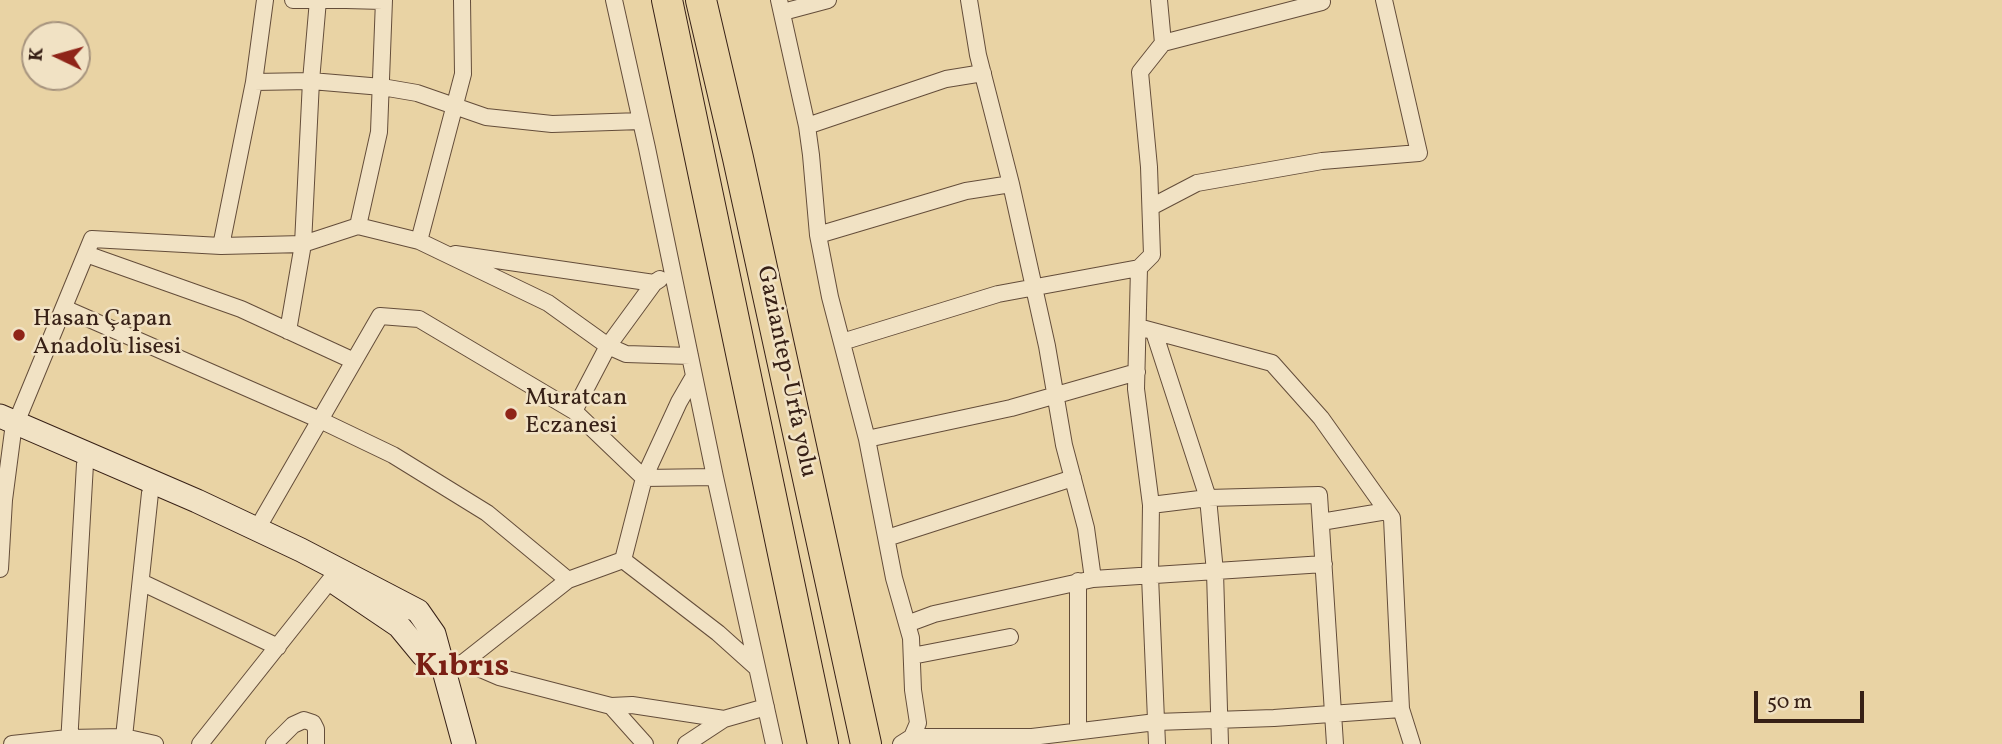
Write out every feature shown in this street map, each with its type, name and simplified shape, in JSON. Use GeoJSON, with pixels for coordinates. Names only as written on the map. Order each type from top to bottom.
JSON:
{"type":"FeatureCollection","features":[{"type":"Feature","properties":{"kind":"highway","name":"Gaziantep-Urfa yolu"},"geometry":{"type":"LineString","coordinates":[[667,0],[823,744]]}},
{"type":"Feature","properties":{"kind":"highway","name":"Gaziantep-Urfa yolu"},"geometry":{"type":"LineString","coordinates":[[701,0],[866,744]]}},
{"type":"Feature","properties":{"kind":"street"},"geometry":{"type":"LineString","coordinates":[[220,246],[254,82],[265,0]]}},
{"type":"Feature","properties":{"kind":"street"},"geometry":{"type":"LineString","coordinates":[[293,0],[384,1],[379,132],[358,226]]}},
{"type":"Feature","properties":{"kind":"street"},"geometry":{"type":"LineString","coordinates":[[419,241],[463,74],[461,0]]}},
{"type":"Feature","properties":{"kind":"street"},"geometry":{"type":"LineString","coordinates":[[614,0],[774,744]]}},
{"type":"Feature","properties":{"kind":"street"},"geometry":{"type":"LineString","coordinates":[[828,0],[781,6],[807,126],[818,235],[830,298],[867,439],[894,578],[911,638],[918,723],[907,741]]}},
{"type":"Feature","properties":{"kind":"street"},"geometry":{"type":"LineString","coordinates":[[969,0],[983,73],[1034,286],[1064,445],[1086,528],[1078,731]]}},
{"type":"Feature","properties":{"kind":"street"},"geometry":{"type":"LineString","coordinates":[[1159,0],[1163,43]]}},
{"type":"Feature","properties":{"kind":"street"},"geometry":{"type":"LineString","coordinates":[[1151,207],[1197,183],[1322,161],[1419,153],[1384,0]]}},
{"type":"Feature","properties":{"kind":"street"},"geometry":{"type":"LineString","coordinates":[[288,331],[303,244],[318,1]]}},
{"type":"Feature","properties":{"kind":"street"},"geometry":{"type":"LineString","coordinates":[[842,342],[998,294],[1139,268],[1152,254],[1140,72],[1163,43],[1322,2]]}},
{"type":"Feature","properties":{"kind":"street"},"geometry":{"type":"LineString","coordinates":[[807,126],[946,79],[983,73]]}},
{"type":"Feature","properties":{"kind":"street"},"geometry":{"type":"LineString","coordinates":[[254,82],[311,81],[382,88],[417,93],[486,117],[552,124],[641,121]]}},
{"type":"Feature","properties":{"kind":"street"},"geometry":{"type":"LineString","coordinates":[[818,235],[966,191],[1011,184]]}},
{"type":"Feature","properties":{"kind":"street"},"geometry":{"type":"LineString","coordinates":[[0,569],[7,423],[64,308],[92,239],[220,246],[303,244],[358,226],[419,241],[440,251],[548,303],[608,346],[626,354],[690,356]]}},
{"type":"Feature","properties":{"kind":"street"},"geometry":{"type":"LineString","coordinates":[[440,251],[654,283]]}},
{"type":"Feature","properties":{"kind":"street"},"geometry":{"type":"LineString","coordinates":[[86,254],[241,309],[354,361]]}},
{"type":"Feature","properties":{"kind":"street"},"geometry":{"type":"LineString","coordinates":[[1139,268],[1146,330],[1208,498],[1215,572],[1220,744]]}},
{"type":"Feature","properties":{"kind":"street"},"geometry":{"type":"LineString","coordinates":[[574,411],[608,346],[654,283],[673,271]]}},
{"type":"Feature","properties":{"kind":"street"},"geometry":{"type":"LineString","coordinates":[[64,308],[320,420],[393,455],[487,513],[568,580]]}},
{"type":"Feature","properties":{"kind":"street"},"geometry":{"type":"LineString","coordinates":[[257,530],[380,316],[419,319],[574,411],[644,478],[715,477]]}},
{"type":"Feature","properties":{"kind":"street"},"geometry":{"type":"LineString","coordinates":[[1146,330],[1136,389],[1151,506],[1150,576],[1157,744]]}},
{"type":"Feature","properties":{"kind":"street"},"geometry":{"type":"LineString","coordinates":[[1146,330],[1272,363],[1321,418],[1392,518],[1401,709],[1412,744]]}},
{"type":"Feature","properties":{"kind":"street"},"geometry":{"type":"LineString","coordinates":[[867,439],[1055,397],[1137,372]]}},
{"type":"Feature","properties":{"kind":"street"},"geometry":{"type":"LineString","coordinates":[[623,560],[644,478],[694,376]]}},
{"type":"Feature","properties":{"kind":"street"},"geometry":{"type":"LineString","coordinates":[[7,423],[85,464],[266,545],[331,579],[399,626],[423,655],[449,665],[611,706],[632,705],[724,719]]}},
{"type":"Feature","properties":{"kind":"street"},"geometry":{"type":"LineString","coordinates":[[7,423],[257,530],[418,611],[434,634],[449,665],[464,744]]}},
{"type":"Feature","properties":{"kind":"street"},"geometry":{"type":"LineString","coordinates":[[69,741],[85,464]]}},
{"type":"Feature","properties":{"kind":"street"},"geometry":{"type":"LineString","coordinates":[[887,538],[1073,478]]}},
{"type":"Feature","properties":{"kind":"street"},"geometry":{"type":"LineString","coordinates":[[124,737],[150,493]]}},
{"type":"Feature","properties":{"kind":"street"},"geometry":{"type":"LineString","coordinates":[[1151,506],[1208,498],[1319,495],[1335,744]]}},
{"type":"Feature","properties":{"kind":"street"},"geometry":{"type":"LineString","coordinates":[[1321,522],[1387,511]]}},
{"type":"Feature","properties":{"kind":"street"},"geometry":{"type":"LineString","coordinates":[[623,560],[718,633],[757,668]]}},
{"type":"Feature","properties":{"kind":"street"},"geometry":{"type":"LineString","coordinates":[[449,665],[568,580],[623,560]]}},
{"type":"Feature","properties":{"kind":"street"},"geometry":{"type":"LineString","coordinates":[[907,624],[934,614],[1086,580],[1324,564]]}},
{"type":"Feature","properties":{"kind":"street"},"geometry":{"type":"LineString","coordinates":[[200,744],[331,579]]}},
{"type":"Feature","properties":{"kind":"street"},"geometry":{"type":"LineString","coordinates":[[141,582],[278,647]]}},
{"type":"Feature","properties":{"kind":"street"},"geometry":{"type":"LineString","coordinates":[[912,656],[1010,637]]}},
{"type":"Feature","properties":{"kind":"street"},"geometry":{"type":"LineString","coordinates":[[611,706],[645,744]]}},
{"type":"Feature","properties":{"kind":"street"},"geometry":{"type":"LineString","coordinates":[[686,744],[724,719],[766,708]]}},
{"type":"Feature","properties":{"kind":"street"},"geometry":{"type":"LineString","coordinates":[[907,741],[1032,737],[1156,722],[1273,718],[1401,709]]}},
{"type":"Feature","properties":{"kind":"street"},"geometry":{"type":"LineString","coordinates":[[274,744],[293,725],[304,720],[313,723],[316,729],[316,744]]}},
{"type":"Feature","properties":{"kind":"street"},"geometry":{"type":"LineString","coordinates":[[12,744],[124,737],[155,744]]}},
{"type":"Feature","properties":{"kind":"place","name":"Hasan Çapan Anadolu lisesi"},"geometry":{"type":"Point","coordinates":[19,335]}},
{"type":"Feature","properties":{"kind":"place","name":"Muratcan Eczanesi"},"geometry":{"type":"Point","coordinates":[511,414]}},
{"type":"Feature","properties":{"kind":"district","name":"Kıbrıs"},"geometry":{"type":"Point","coordinates":[462,669]}}]}
